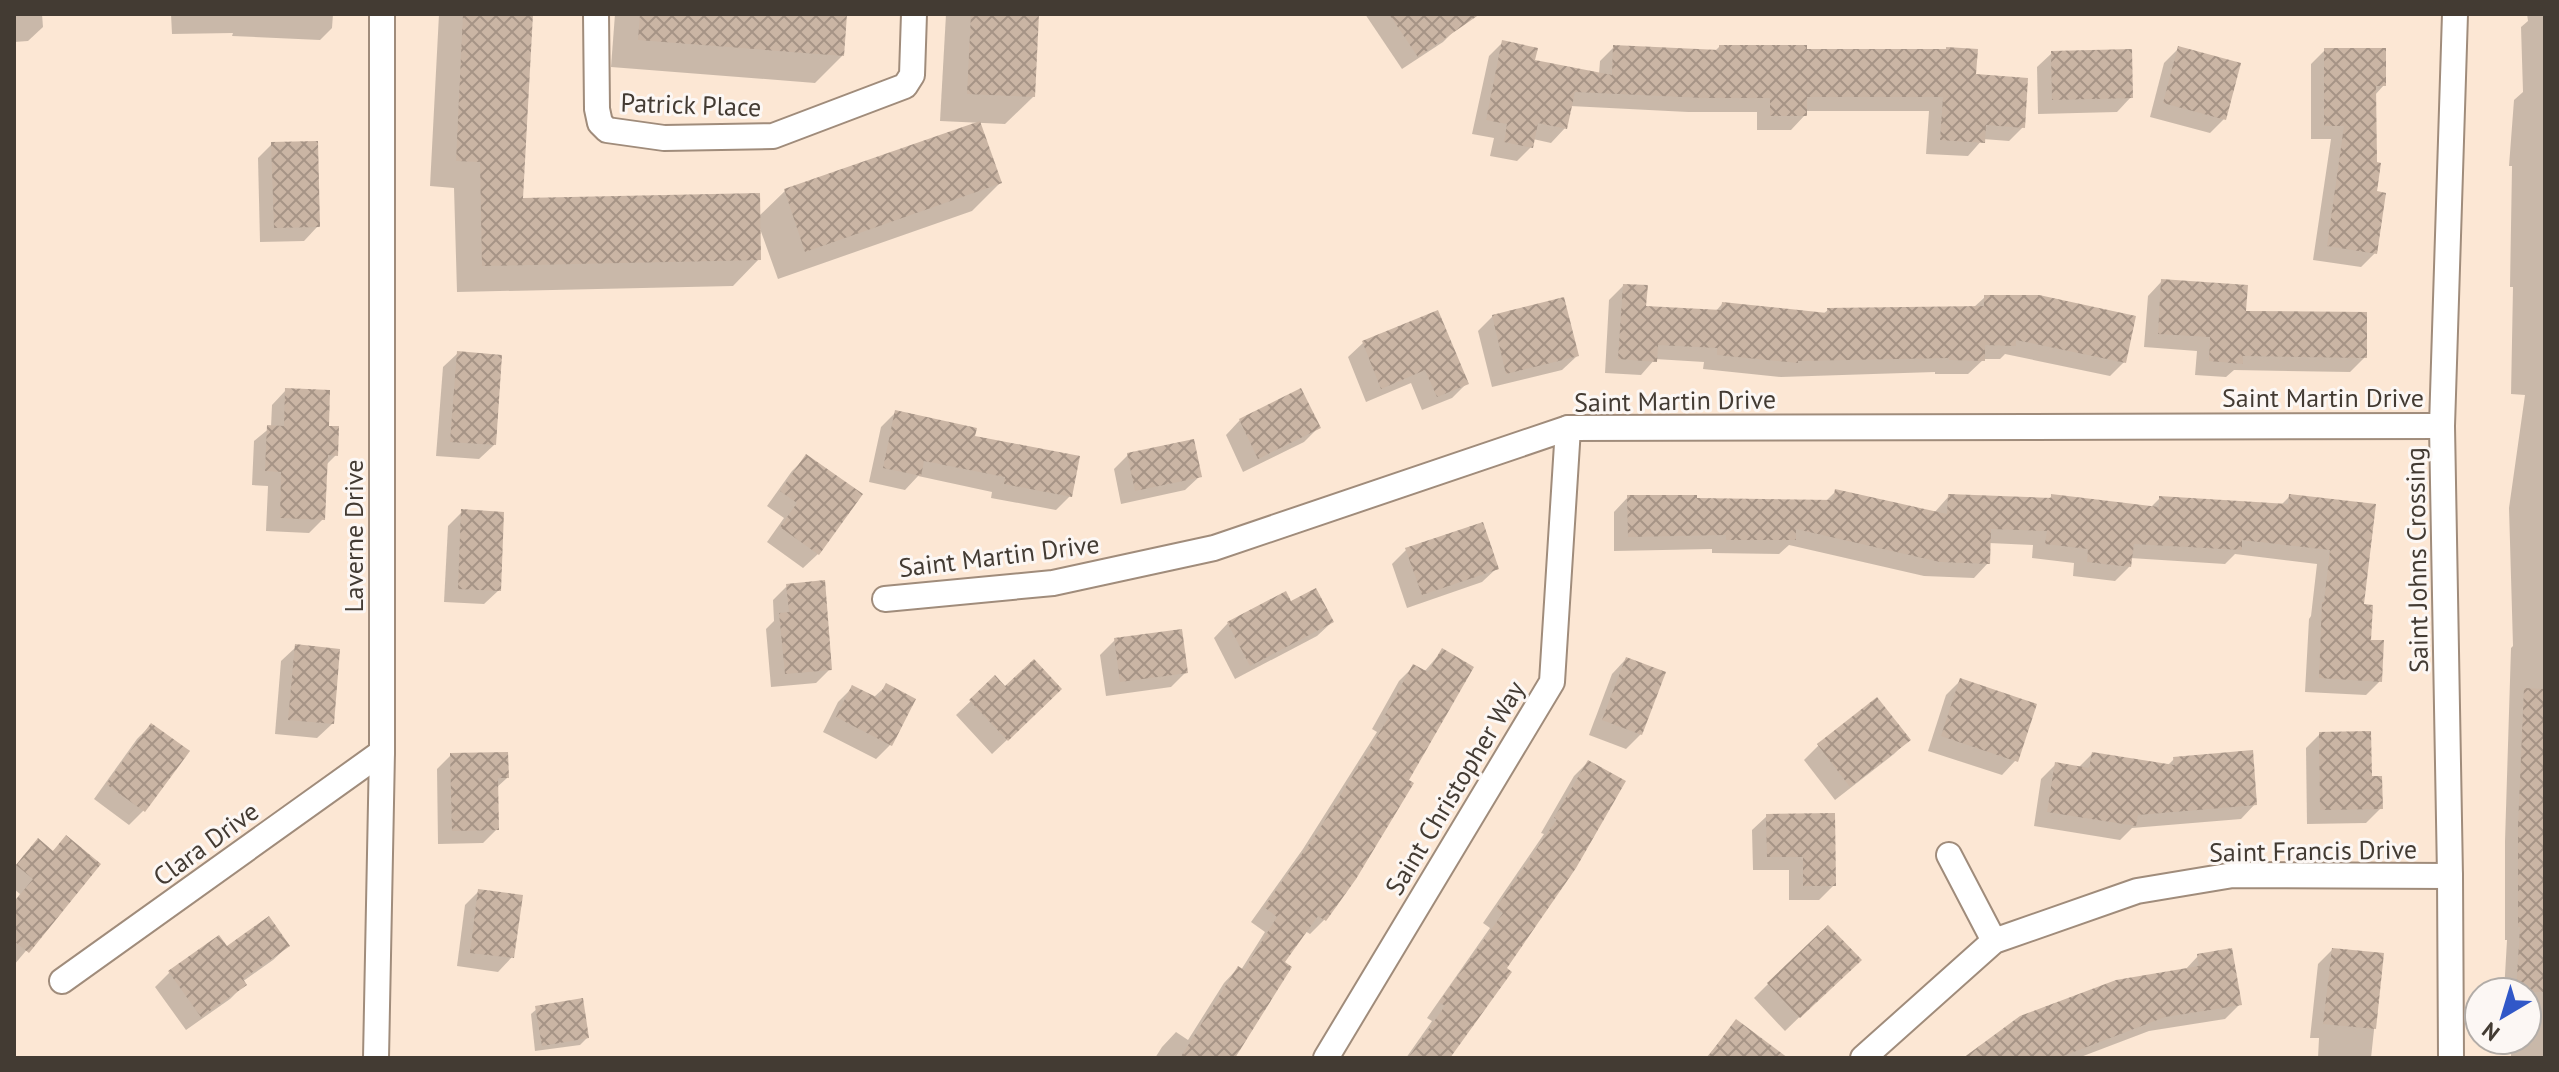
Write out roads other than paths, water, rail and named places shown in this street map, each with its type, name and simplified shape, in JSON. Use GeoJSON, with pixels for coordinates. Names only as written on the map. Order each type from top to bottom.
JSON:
{"type":"FeatureCollection","features":[{"type":"Feature","properties":{"kind":"street","name":"Laverne Drive"},"geometry":{"type":"LineString","coordinates":[[376,1058],[382,752],[382,14]]}},
{"type":"Feature","properties":{"kind":"street","name":"Patrick Place"},"geometry":{"type":"LineString","coordinates":[[596,14],[597,109],[600,123],[607,130],[664,138],[773,136],[905,86],[912,75],[914,14]]}},
{"type":"Feature","properties":{"kind":"street","name":"Saint Johns Crossing"},"geometry":{"type":"LineString","coordinates":[[2451,1058],[2442,426],[2455,14]]}},
{"type":"Feature","properties":{"kind":"street","name":"Saint Martin Drive"},"geometry":{"type":"LineString","coordinates":[[885,599],[1053,583],[1214,548],[1568,428],[2442,426]]}},
{"type":"Feature","properties":{"kind":"street","name":"Saint Christopher Way"},"geometry":{"type":"LineString","coordinates":[[1326,1058],[1552,682],[1568,428]]}},
{"type":"Feature","properties":{"kind":"street","name":"Clara Drive"},"geometry":{"type":"LineString","coordinates":[[62,981],[382,752]]}},
{"type":"Feature","properties":{"kind":"street"},"geometry":{"type":"LineString","coordinates":[[1949,855],[1994,941]]}},
{"type":"Feature","properties":{"kind":"street","name":"Saint Francis Drive"},"geometry":{"type":"LineString","coordinates":[[1863,1058],[1994,941],[2137,891],[2233,875],[2450,876]]}}]}
